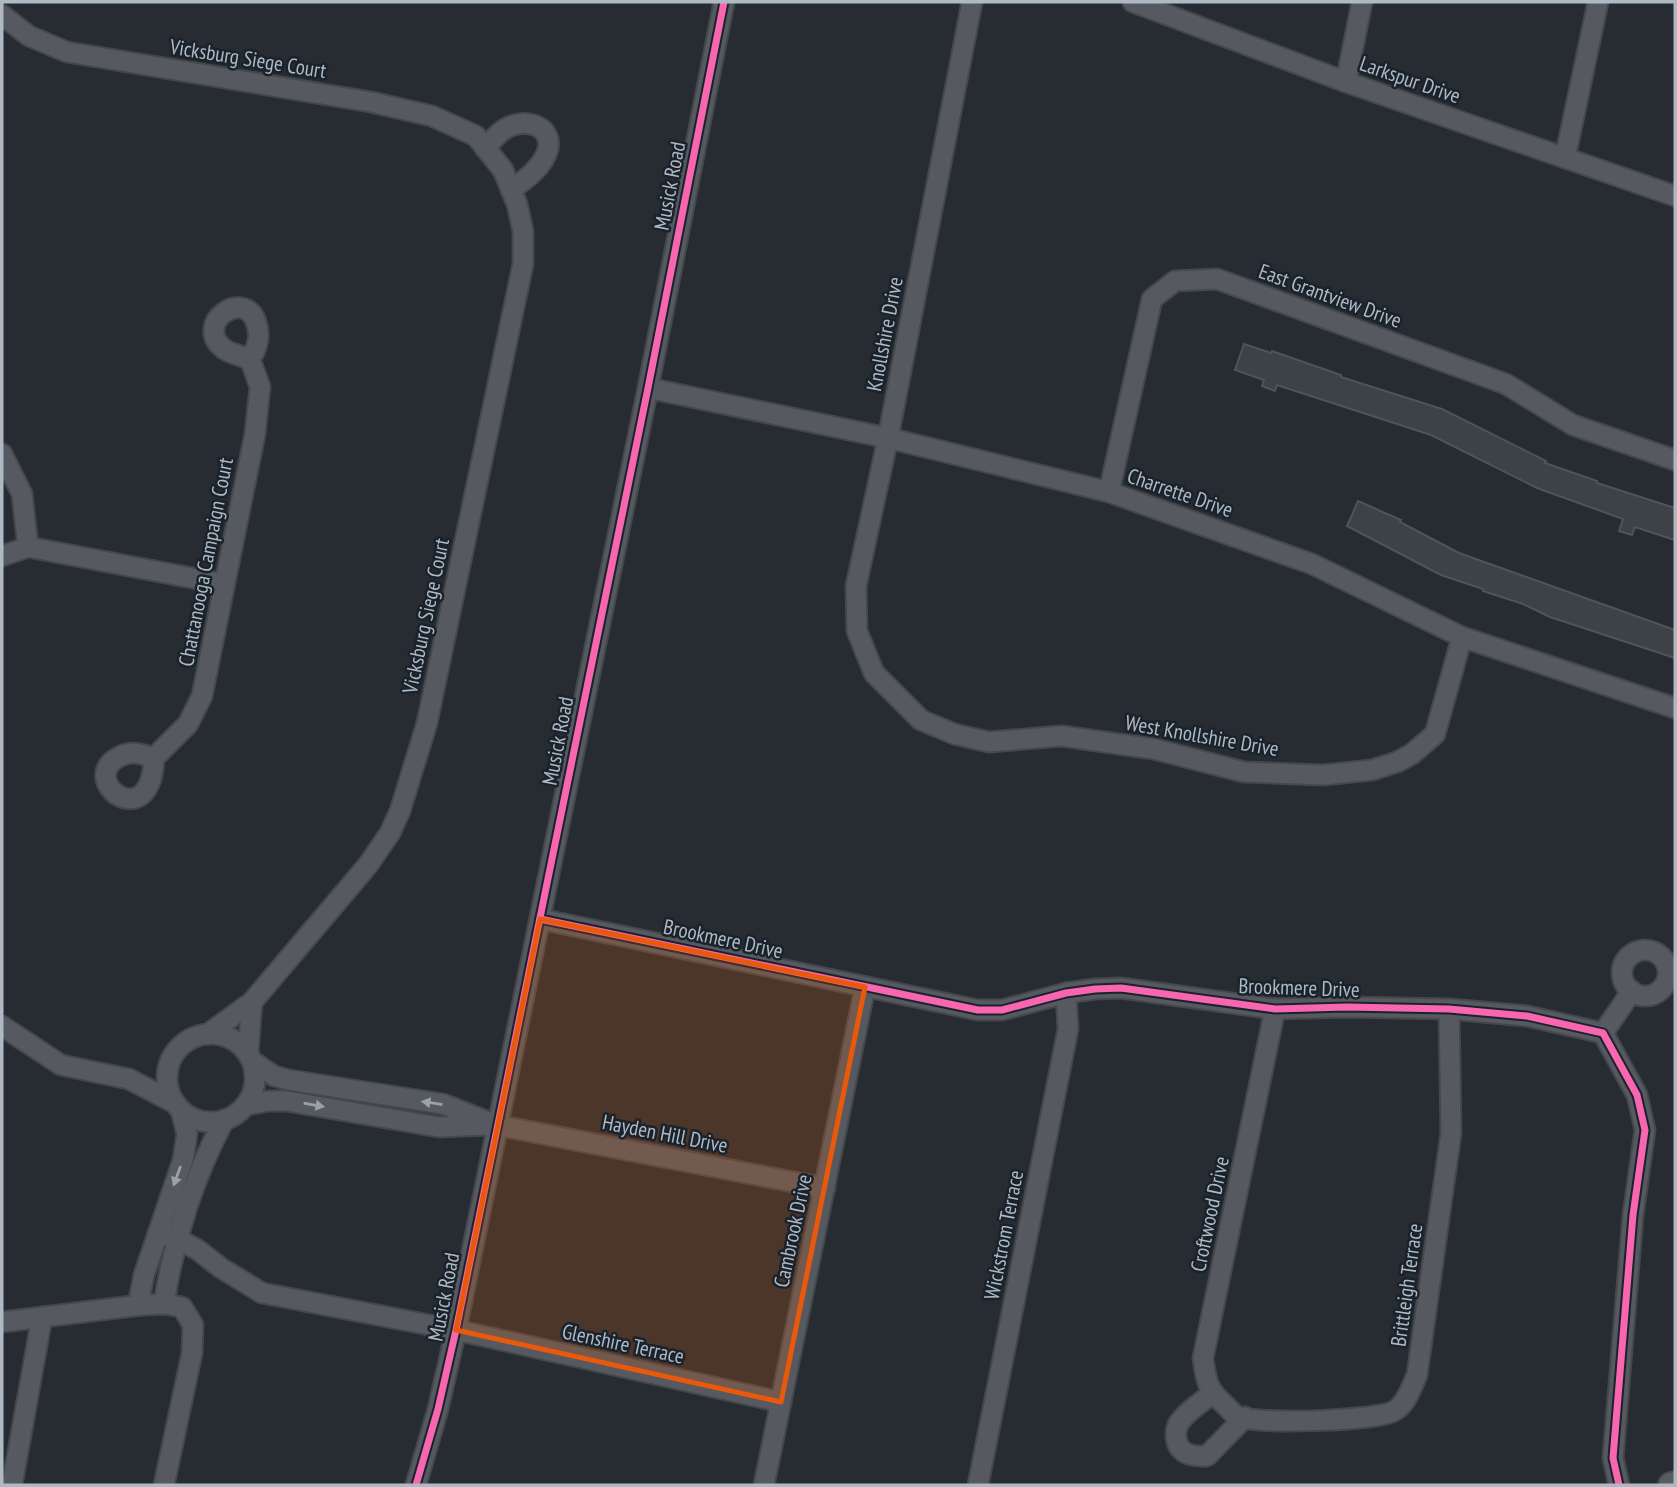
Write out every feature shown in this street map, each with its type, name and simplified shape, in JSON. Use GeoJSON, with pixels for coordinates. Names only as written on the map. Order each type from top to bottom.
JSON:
{"type":"FeatureCollection","features":[{"type":"Feature","properties":{"kind":"street","name":"Musick Road"},"geometry":{"type":"LineString","coordinates":[[416,1485],[438,1409],[456,1331],[724,2]]}},
{"type":"Feature","properties":{"kind":"street","name":"Knollshire Drive"},"geometry":{"type":"LineString","coordinates":[[874,673],[857,631],[856,586],[888,438],[972,2]]}},
{"type":"Feature","properties":{"kind":"street","name":"Larkspur Drive"},"geometry":{"type":"LineString","coordinates":[[1133,2],[1346,82],[1675,196]]}},
{"type":"Feature","properties":{"kind":"street"},"geometry":{"type":"LineString","coordinates":[[1346,82],[1362,2]]}},
{"type":"Feature","properties":{"kind":"street"},"geometry":{"type":"LineString","coordinates":[[1565,158],[1598,2]]}},
{"type":"Feature","properties":{"kind":"street","name":"Vicksburg Siege Court"},"geometry":{"type":"LineString","coordinates":[[2,15],[29,36],[67,52],[371,102],[432,116],[476,136],[503,170],[517,204],[523,231],[523,264],[427,723],[400,811],[390,833],[368,865],[252,1002],[208,1034]]}},
{"type":"Feature","properties":{"kind":"street"},"geometry":{"type":"LineString","coordinates":[[485,148],[505,129],[524,122],[537,125],[547,135],[548,148],[540,162],[528,177],[511,190]]}},
{"type":"Feature","properties":{"kind":"street","name":"East Grantview Drive"},"geometry":{"type":"LineString","coordinates":[[1109,492],[1152,299],[1175,281],[1216,279],[1230,284],[1506,384],[1573,425],[1675,460]]}},
{"type":"Feature","properties":{"kind":"street","name":"Chattanooga Campaign Court"},"geometry":{"type":"LineString","coordinates":[[153,758],[188,724],[202,696],[255,434],[260,387],[250,359]]}},
{"type":"Feature","properties":{"kind":"street","name":"Charrette Drive"},"geometry":{"type":"LineString","coordinates":[[648,388],[888,438],[1109,492],[1312,564],[1462,637],[1675,708]]}},
{"type":"Feature","properties":{"kind":"street"},"geometry":{"type":"LineString","coordinates":[[2,454],[22,494],[28,547]]}},
{"type":"Feature","properties":{"kind":"street"},"geometry":{"type":"LineString","coordinates":[[2,556],[28,547],[224,584]]}},
{"type":"Feature","properties":{"kind":"street","name":"West Knollshire Drive"},"geometry":{"type":"LineString","coordinates":[[874,673],[921,720],[954,734],[989,742],[1062,736],[1154,749],[1244,772],[1323,775],[1372,770],[1397,762],[1412,754],[1435,733],[1462,637]]}},
{"type":"Feature","properties":{"kind":"street","name":"Brookmere Drive"},"geometry":{"type":"LineString","coordinates":[[540,919],[978,1010],[1002,1010],[1066,993],[1121,988],[1275,1009],[1449,1009],[1527,1016],[1603,1033]]}},
{"type":"Feature","properties":{"kind":"street","name":"Cambrook Drive"},"geometry":{"type":"LineString","coordinates":[[764,1485],[865,987]]}},
{"type":"Feature","properties":{"kind":"street"},"geometry":{"type":"LineString","coordinates":[[1619,1485],[1614,1458],[1633,1214],[1645,1130],[1637,1095],[1603,1033],[1632,991]]}},
{"type":"Feature","properties":{"kind":"street","name":"Wickstrom Terrace"},"geometry":{"type":"LineString","coordinates":[[978,1485],[1069,1029],[1066,993]]}},
{"type":"Feature","properties":{"kind":"street"},"geometry":{"type":"LineString","coordinates":[[2,1026],[61,1065],[129,1079],[178,1106],[188,1115],[205,1122],[232,1117],[251,1097],[256,1079],[250,1057],[252,1002]]}},
{"type":"Feature","properties":{"kind":"street","name":"Croftwood Drive"},"geometry":{"type":"LineString","coordinates":[[1212,1394],[1203,1358],[1275,1009]]}},
{"type":"Feature","properties":{"kind":"street","name":"Brittleigh Terrace"},"geometry":{"type":"LineString","coordinates":[[1241,1417],[1275,1422],[1352,1419],[1394,1411],[1407,1397],[1417,1375],[1451,1133],[1449,1009]]}},
{"type":"Feature","properties":{"kind":"street"},"geometry":{"type":"LineString","coordinates":[[129,1079],[171,1059],[190,1039],[208,1034],[234,1041],[274,1076],[443,1104],[496,1125]]}},
{"type":"Feature","properties":{"kind":"street"},"geometry":{"type":"LineString","coordinates":[[141,1305],[142,1283],[186,1145],[187,1134],[168,1086],[171,1059]]}},
{"type":"Feature","properties":{"kind":"street"},"geometry":{"type":"LineString","coordinates":[[246,1105],[287,1101],[439,1127],[496,1125]]}},
{"type":"Feature","properties":{"kind":"street"},"geometry":{"type":"LineString","coordinates":[[164,1304],[170,1264],[178,1239],[205,1159],[224,1120]]}},
{"type":"Feature","properties":{"kind":"street","name":"Hayden Hill Drive"},"geometry":{"type":"LineString","coordinates":[[496,1125],[825,1188]]}},
{"type":"Feature","properties":{"kind":"street","name":"Glenshire Terrace"},"geometry":{"type":"LineString","coordinates":[[159,1233],[178,1239],[262,1293],[456,1331],[780,1402]]}},
{"type":"Feature","properties":{"kind":"street"},"geometry":{"type":"LineString","coordinates":[[2,1322],[141,1305],[164,1304],[182,1307],[193,1325],[192,1353],[164,1485]]}},
{"type":"Feature","properties":{"kind":"street"},"geometry":{"type":"LineString","coordinates":[[12,1485],[42,1317]]}},
{"type":"Feature","properties":{"kind":"street"},"geometry":{"type":"LineString","coordinates":[[1212,1394],[1241,1417],[1221,1445],[1208,1456],[1193,1457],[1183,1452],[1178,1445],[1176,1434],[1179,1421],[1212,1394]]}},
{"type":"Feature","properties":{"kind":"highlighted area"},"geometry":{"type":"Polygon","coordinates":[[[540,919],[865,987],[781,1402],[456,1330],[540,919]]]}},
{"type":"Feature","properties":{"kind":"building"},"geometry":{"type":"Polygon","coordinates":[[[1244,344],[1442,409],[1546,461],[1545,463],[1675,508],[1675,540],[1635,527],[1632,535],[1619,531],[1623,519],[1537,488],[1431,435],[1277,385],[1275,391],[1262,386],[1264,380],[1235,370],[1244,344]]]}},
{"type":"Feature","properties":{"kind":"building"},"geometry":{"type":"Polygon","coordinates":[[[1358,501],[1401,520],[1400,522],[1459,553],[1675,630],[1675,658],[1550,617],[1523,604],[1441,575],[1347,526],[1358,501]]]}},
{"type":"Feature","properties":{"kind":"cycle path"},"geometry":{"type":"LineString","coordinates":[[416,1485],[438,1409],[456,1330],[724,2]]}},
{"type":"Feature","properties":{"kind":"cycle path"},"geometry":{"type":"LineString","coordinates":[[540,919],[978,1010],[1002,1010],[1066,993],[1121,988],[1275,1009],[1449,1009],[1527,1016],[1603,1033],[1637,1095],[1645,1130],[1633,1215],[1613,1458],[1619,1485]]}}]}
